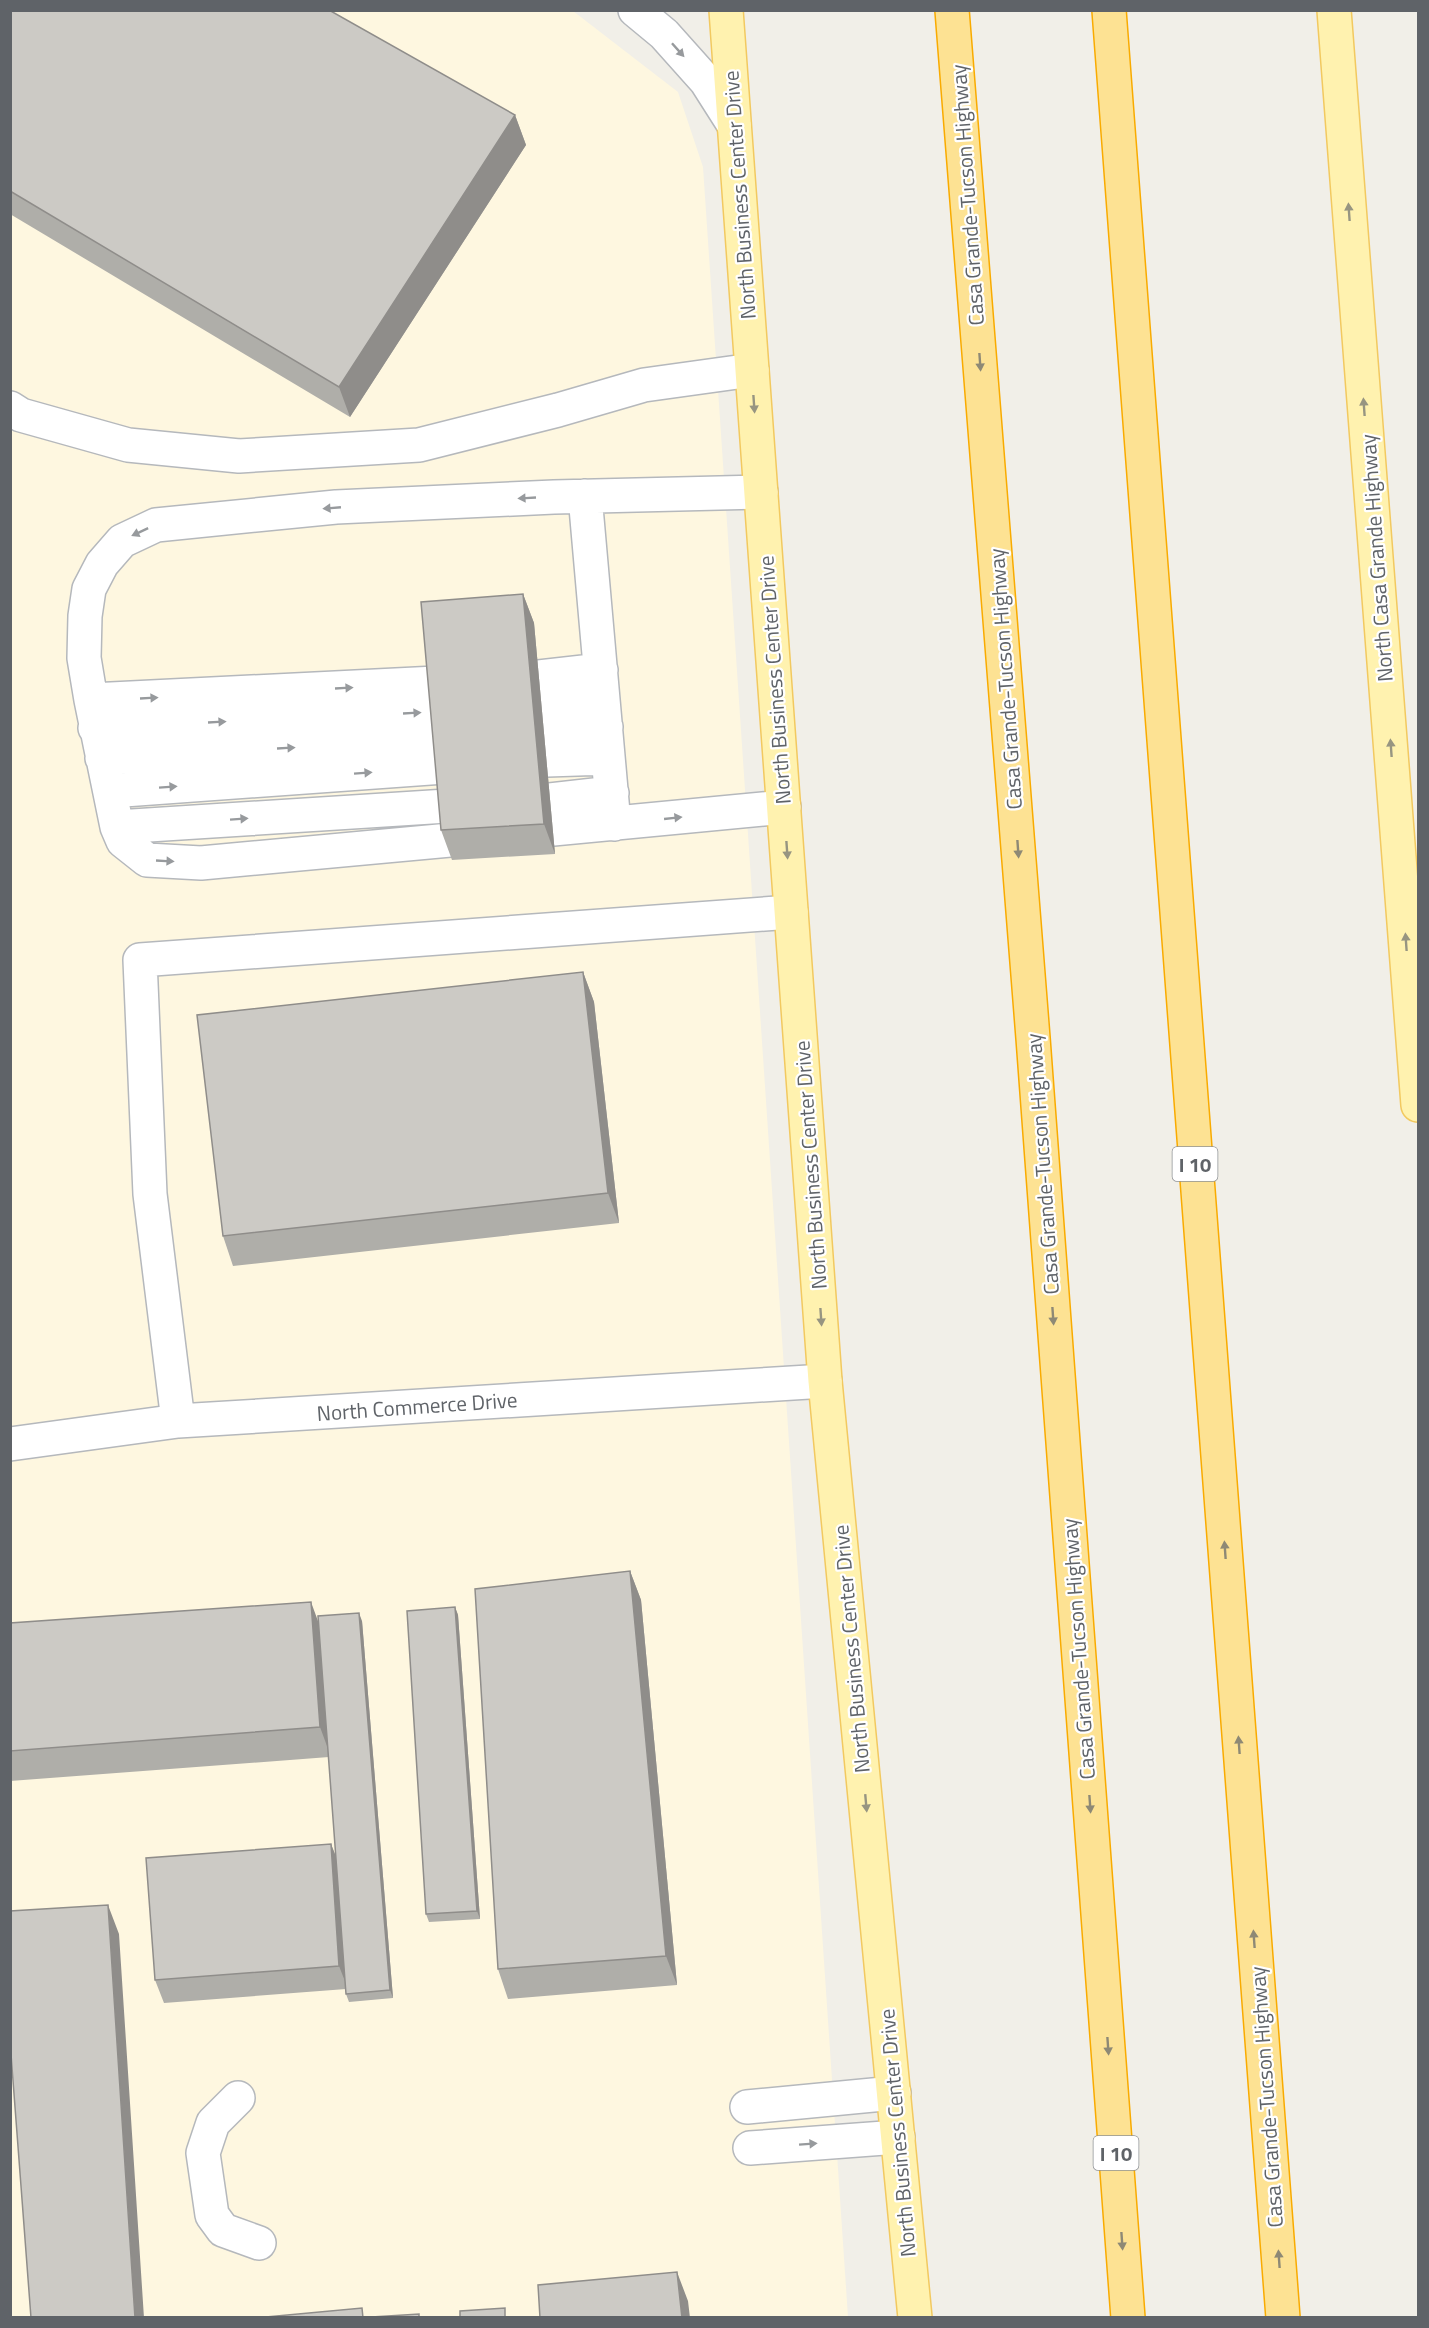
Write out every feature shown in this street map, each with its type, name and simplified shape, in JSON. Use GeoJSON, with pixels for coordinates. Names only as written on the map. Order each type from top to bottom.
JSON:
{"type":"FeatureCollection","features":[{"type":"Feature","properties":{"kind":"highway","name":"Casa Grande-Tucson Highway"},"geometry":{"type":"LineString","coordinates":[[952,10],[1032,1026],[1128,2318]]}},
{"type":"Feature","properties":{"kind":"highway","name":"Casa Grande-Tucson Highway"},"geometry":{"type":"LineString","coordinates":[[1109,10],[1283,2318]]}},
{"type":"Feature","properties":{"kind":"main road","name":"North Business Center Drive"},"geometry":{"type":"LineString","coordinates":[[726,10],[825,1381],[915,2318]]}},
{"type":"Feature","properties":{"kind":"main road","name":"North Casa Grande Highway"},"geometry":{"type":"LineString","coordinates":[[1334,10],[1419,1105]]}},
{"type":"Feature","properties":{"kind":"street"},"geometry":{"type":"LineString","coordinates":[[635,10],[664,34],[706,81],[734,125]]}},
{"type":"Feature","properties":{"kind":"street"},"geometry":{"type":"LineString","coordinates":[[10,408],[21,415],[128,445],[238,456],[419,445],[558,410],[644,385],[752,370]]}},
{"type":"Feature","properties":{"kind":"street"},"geometry":{"type":"LineString","coordinates":[[450,840],[201,863],[147,860],[123,841],[117,827],[96,729],[84,658],[88,589],[102,564],[122,541],[156,525],[336,507],[585,496],[761,492]]}},
{"type":"Feature","properties":{"kind":"street"},"geometry":{"type":"LineString","coordinates":[[585,496],[613,809]]}},
{"type":"Feature","properties":{"kind":"street"},"geometry":{"type":"LineString","coordinates":[[605,714],[543,719],[605,714]]}},
{"type":"Feature","properties":{"kind":"street"},"geometry":{"type":"LineString","coordinates":[[96,729],[440,725]]}},
{"type":"Feature","properties":{"kind":"street"},"geometry":{"type":"LineString","coordinates":[[96,729],[440,725]]}},
{"type":"Feature","properties":{"kind":"street"},"geometry":{"type":"LineString","coordinates":[[110,791],[440,725]]}},
{"type":"Feature","properties":{"kind":"street"},"geometry":{"type":"LineString","coordinates":[[117,827],[447,806]]}},
{"type":"Feature","properties":{"kind":"street"},"geometry":{"type":"LineString","coordinates":[[551,815],[613,809],[784,807]]}},
{"type":"Feature","properties":{"kind":"street"},"geometry":{"type":"LineString","coordinates":[[178,1421],[150,1194],[140,960],[791,912]]}},
{"type":"Feature","properties":{"kind":"street","name":"North Commerce Drive"},"geometry":{"type":"LineString","coordinates":[[10,1444],[178,1421],[825,1381]]}},
{"type":"Feature","properties":{"kind":"street"},"geometry":{"type":"LineString","coordinates":[[747,2107],[894,2093]]}},
{"type":"Feature","properties":{"kind":"street"},"geometry":{"type":"LineString","coordinates":[[238,2098],[213,2123],[203,2153],[212,2215],[223,2230],[259,2243]]}},
{"type":"Feature","properties":{"kind":"street"},"geometry":{"type":"LineString","coordinates":[[750,2148],[898,2138]]}},
{"type":"Feature","properties":{"kind":"shaded area"},"geometry":{"type":"Polygon","coordinates":[[[11,11],[573,11],[678,92],[703,167],[848,2317],[11,2318],[11,11]]]}},
{"type":"Feature","properties":{"kind":"building"},"geometry":{"type":"Polygon","coordinates":[[[10,10],[329,10],[515,115],[339,387],[10,191],[10,10]]]}},
{"type":"Feature","properties":{"kind":"building"},"geometry":{"type":"Polygon","coordinates":[[[523,594],[544,824],[441,830],[421,602],[523,594]]]}},
{"type":"Feature","properties":{"kind":"building"},"geometry":{"type":"Polygon","coordinates":[[[583,972],[608,1193],[223,1236],[197,1015],[583,972]]]}},
{"type":"Feature","properties":{"kind":"building"},"geometry":{"type":"Polygon","coordinates":[[[630,1571],[666,1956],[498,1969],[475,1589],[630,1571]]]}},
{"type":"Feature","properties":{"kind":"building"},"geometry":{"type":"Polygon","coordinates":[[[311,1602],[320,1727],[10,1751],[10,1623],[311,1602]]]}},
{"type":"Feature","properties":{"kind":"building"},"geometry":{"type":"Polygon","coordinates":[[[455,1607],[477,1911],[426,1914],[407,1611],[455,1607]]]}},
{"type":"Feature","properties":{"kind":"building"},"geometry":{"type":"Polygon","coordinates":[[[359,1613],[390,1990],[346,1994],[318,1616],[359,1613]]]}},
{"type":"Feature","properties":{"kind":"building"},"geometry":{"type":"Polygon","coordinates":[[[331,1844],[339,1966],[155,1980],[146,1858],[331,1844]]]}},
{"type":"Feature","properties":{"kind":"building"},"geometry":{"type":"Polygon","coordinates":[[[108,1905],[135,2318],[31,2318],[10,2041],[10,1911],[108,1905]]]}},
{"type":"Feature","properties":{"kind":"building"},"geometry":{"type":"Polygon","coordinates":[[[677,2272],[682,2318],[540,2318],[538,2285],[677,2272]]]}},
{"type":"Feature","properties":{"kind":"building"},"geometry":{"type":"Polygon","coordinates":[[[362,2308],[363,2318],[255,2318],[362,2308]]]}},
{"type":"Feature","properties":{"kind":"building"},"geometry":{"type":"Polygon","coordinates":[[[505,2308],[505,2318],[460,2318],[460,2311],[505,2308]]]}},
{"type":"Feature","properties":{"kind":"building"},"geometry":{"type":"Polygon","coordinates":[[[419,2314],[419,2318],[372,2318],[372,2317],[419,2314]]]}}]}
